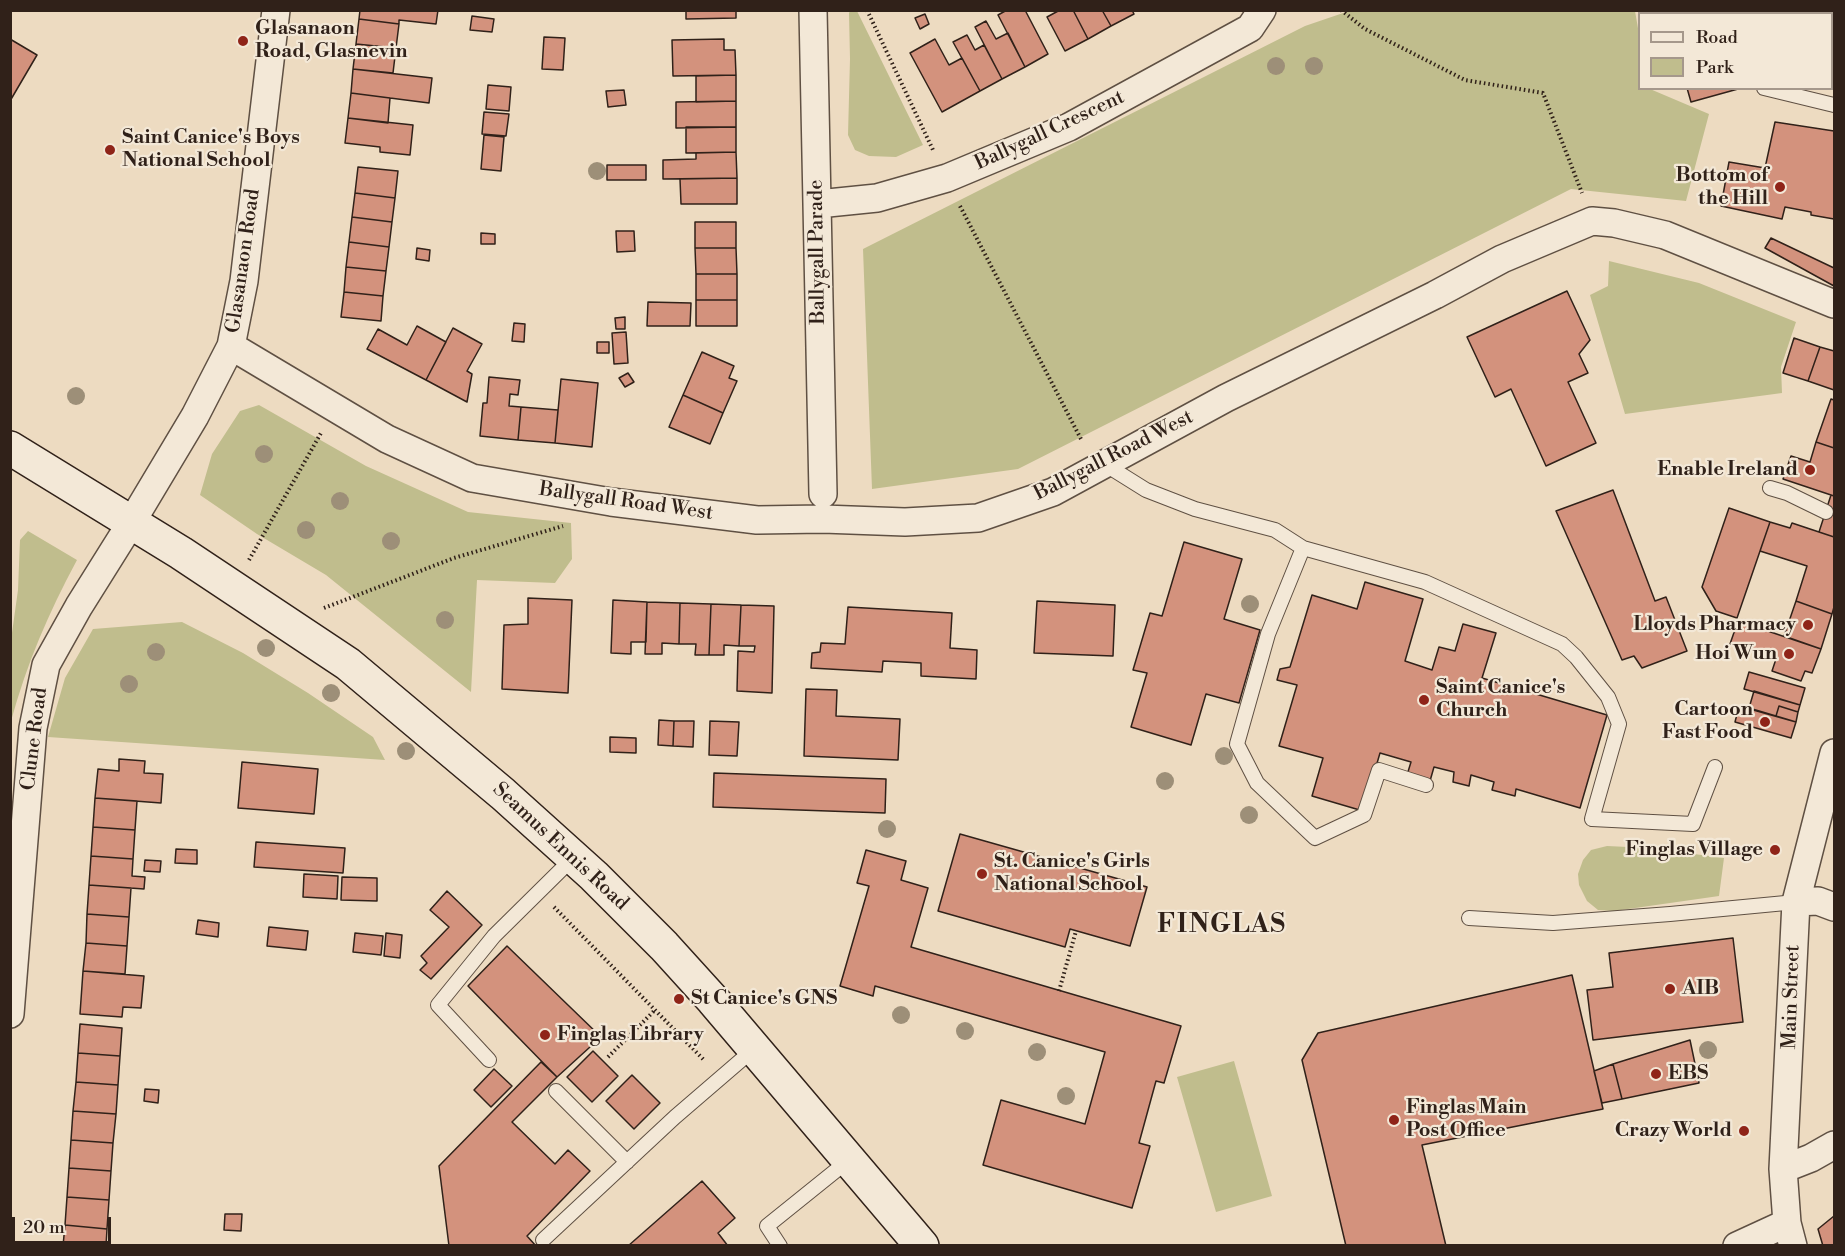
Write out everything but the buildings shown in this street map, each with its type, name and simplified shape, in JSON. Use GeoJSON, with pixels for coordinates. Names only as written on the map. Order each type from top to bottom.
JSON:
{"type":"FeatureCollection","features":[{"type":"Feature","properties":{"kind":"main road"},"geometry":{"type":"LineString","coordinates":[[10,448],[131,523]]}},
{"type":"Feature","properties":{"kind":"main road","name":"Seamus Ennis Road"},"geometry":{"type":"LineString","coordinates":[[131,523],[233,586],[348,664],[503,794],[594,876],[664,946],[922,1245]]}},
{"type":"Feature","properties":{"kind":"street","name":"Glasanaon Road"},"geometry":{"type":"LineString","coordinates":[[131,523],[195,416],[231,346],[244,281],[276,10]]}},
{"type":"Feature","properties":{"kind":"street","name":"Ballygall Parade"},"geometry":{"type":"LineString","coordinates":[[813,10],[824,494]]}},
{"type":"Feature","properties":{"kind":"street","name":"Ballygall Crescent"},"geometry":{"type":"LineString","coordinates":[[818,204],[877,198],[947,178],[1079,121],[1250,28],[1262,10]]}},
{"type":"Feature","properties":{"kind":"street","name":"Ballygall Road West"},"geometry":{"type":"LineString","coordinates":[[231,346],[387,439],[472,478],[611,502],[757,520],[823,519],[905,522],[978,518],[1053,492],[1226,398],[1435,295],[1502,259],[1592,221]]}},
{"type":"Feature","properties":{"kind":"street"},"geometry":{"type":"LineString","coordinates":[[1592,221],[1614,223],[1665,235],[1834,304]]}},
{"type":"Feature","properties":{"kind":"street","name":"Clune Road"},"geometry":{"type":"LineString","coordinates":[[10,1014],[33,728],[46,665],[79,606],[131,523]]}},
{"type":"Feature","properties":{"kind":"street","name":"Main Street"},"geometry":{"type":"LineString","coordinates":[[1790,1234],[1783,1169],[1796,902],[1834,753]]}},
{"type":"Feature","properties":{"kind":"street"},"geometry":{"type":"LineString","coordinates":[[1796,902],[1818,901],[1834,907]]}},
{"type":"Feature","properties":{"kind":"street"},"geometry":{"type":"LineString","coordinates":[[1783,1169],[1811,1158],[1834,1145]]}},
{"type":"Feature","properties":{"kind":"street"},"geometry":{"type":"LineString","coordinates":[[1737,1245],[1790,1234]]}},
{"type":"Feature","properties":{"kind":"lane"},"geometry":{"type":"LineString","coordinates":[[1772,90],[1834,105]]}},
{"type":"Feature","properties":{"kind":"lane"},"geometry":{"type":"LineString","coordinates":[[1106,465],[1146,490],[1195,509],[1275,530],[1304,548],[1425,582],[1562,644],[1608,697],[1620,724],[1592,819],[1693,824],[1715,767]]}},
{"type":"Feature","properties":{"kind":"lane"},"geometry":{"type":"LineString","coordinates":[[1770,488],[1787,493],[1826,512]]}},
{"type":"Feature","properties":{"kind":"lane"},"geometry":{"type":"LineString","coordinates":[[1304,548],[1268,634],[1237,744],[1257,783],[1315,838],[1364,815],[1379,770],[1426,785]]}},
{"type":"Feature","properties":{"kind":"lane"},"geometry":{"type":"LineString","coordinates":[[489,1060],[438,1005],[494,936],[573,858]]}},
{"type":"Feature","properties":{"kind":"lane"},"geometry":{"type":"LineString","coordinates":[[1469,918],[1553,923],[1796,902]]}},
{"type":"Feature","properties":{"kind":"lane"},"geometry":{"type":"LineString","coordinates":[[543,1240],[754,1049]]}},
{"type":"Feature","properties":{"kind":"lane"},"geometry":{"type":"LineString","coordinates":[[556,1090],[627,1162]]}},
{"type":"Feature","properties":{"kind":"lane"},"geometry":{"type":"LineString","coordinates":[[780,1245],[767,1226],[849,1160]]}},
{"type":"Feature","properties":{"kind":"path"},"geometry":{"type":"LineString","coordinates":[[867,10],[947,178],[1055,392],[1086,447]]}},
{"type":"Feature","properties":{"kind":"path"},"geometry":{"type":"LineString","coordinates":[[1341,10],[1365,29],[1464,80],[1543,93],[1592,221]]}},
{"type":"Feature","properties":{"kind":"path"},"geometry":{"type":"LineString","coordinates":[[233,586],[335,409]]}},
{"type":"Feature","properties":{"kind":"path"},"geometry":{"type":"LineString","coordinates":[[298,629],[323,608],[454,558],[591,518],[611,502]]}},
{"type":"Feature","properties":{"kind":"path"},"geometry":{"type":"LineString","coordinates":[[539,892],[721,1077]]}},
{"type":"Feature","properties":{"kind":"path"},"geometry":{"type":"LineString","coordinates":[[1059,991],[1076,931]]}},
{"type":"Feature","properties":{"kind":"path"},"geometry":{"type":"LineString","coordinates":[[608,1057],[655,1010]]}},
{"type":"Feature","properties":{"kind":"green space"},"geometry":{"type":"Polygon","coordinates":[[[850,11],[857,11],[923,145],[896,157],[869,156],[855,150],[848,135],[850,11]]]}},
{"type":"Feature","properties":{"kind":"green space"},"geometry":{"type":"Polygon","coordinates":[[[1349,11],[1635,11],[1638,28],[1638,90],[1652,90],[1709,114],[1686,201],[1571,189],[1018,469],[872,489],[863,249],[1305,26],[1349,11]]]}},
{"type":"Feature","properties":{"kind":"green space"},"geometry":{"type":"Polygon","coordinates":[[[1609,261],[1699,283],[1796,322],[1781,367],[1782,393],[1625,414],[1590,295],[1608,286],[1609,261]]]}},
{"type":"Feature","properties":{"kind":"green space"},"geometry":{"type":"Polygon","coordinates":[[[259,405],[366,466],[468,512],[571,523],[572,559],[555,583],[477,580],[471,692],[326,575],[257,534],[200,495],[212,454],[240,411],[259,405]]]}},
{"type":"Feature","properties":{"kind":"green space"},"geometry":{"type":"Polygon","coordinates":[[[28,531],[77,560],[39,639],[11,721],[10,647],[18,590],[20,540],[28,531]]]}},
{"type":"Feature","properties":{"kind":"green space"},"geometry":{"type":"Polygon","coordinates":[[[182,622],[243,653],[373,737],[385,760],[48,737],[65,678],[93,629],[182,622]]]}},
{"type":"Feature","properties":{"kind":"green space"},"geometry":{"type":"Polygon","coordinates":[[[1607,846],[1649,848],[1724,858],[1719,896],[1614,911],[1598,910],[1587,901],[1579,885],[1578,874],[1583,860],[1591,850],[1607,846]]]}},
{"type":"Feature","properties":{"kind":"green space"},"geometry":{"type":"Polygon","coordinates":[[[1234,1061],[1272,1196],[1216,1212],[1177,1077],[1234,1061]]]}},
{"type":"Feature","properties":{"kind":"place","name":"Glasanaon Road, Glasnevin"},"geometry":{"type":"Point","coordinates":[243,41]}},
{"type":"Feature","properties":{"kind":"place","name":"Saint Canice's Boys National School"},"geometry":{"type":"Point","coordinates":[110,150]}},
{"type":"Feature","properties":{"kind":"place","name":"Bottom of the Hill"},"geometry":{"type":"Point","coordinates":[1780,187]}},
{"type":"Feature","properties":{"kind":"place","name":"Enable Ireland"},"geometry":{"type":"Point","coordinates":[1810,470]}},
{"type":"Feature","properties":{"kind":"place","name":"Lloyds Pharmacy"},"geometry":{"type":"Point","coordinates":[1808,625]}},
{"type":"Feature","properties":{"kind":"place","name":"Hoi Wun"},"geometry":{"type":"Point","coordinates":[1789,654]}},
{"type":"Feature","properties":{"kind":"place","name":"Saint Canice's Church"},"geometry":{"type":"Point","coordinates":[1424,700]}},
{"type":"Feature","properties":{"kind":"place","name":"Cartoon Fast Food"},"geometry":{"type":"Point","coordinates":[1765,722]}},
{"type":"Feature","properties":{"kind":"place","name":"Finglas Village"},"geometry":{"type":"Point","coordinates":[1775,850]}},
{"type":"Feature","properties":{"kind":"place","name":"St. Canice's Girls National School"},"geometry":{"type":"Point","coordinates":[982,874]}},
{"type":"Feature","properties":{"kind":"place","name":"AIB"},"geometry":{"type":"Point","coordinates":[1670,989]}},
{"type":"Feature","properties":{"kind":"place","name":"St Canice's GNS"},"geometry":{"type":"Point","coordinates":[679,999]}},
{"type":"Feature","properties":{"kind":"place","name":"Finglas Library"},"geometry":{"type":"Point","coordinates":[545,1035]}},
{"type":"Feature","properties":{"kind":"place","name":"EBS"},"geometry":{"type":"Point","coordinates":[1656,1074]}},
{"type":"Feature","properties":{"kind":"place","name":"Finglas Main Post Office"},"geometry":{"type":"Point","coordinates":[1394,1120]}},
{"type":"Feature","properties":{"kind":"place","name":"Crazy World"},"geometry":{"type":"Point","coordinates":[1744,1131]}},
{"type":"Feature","properties":{"kind":"district","name":"FINGLAS"},"geometry":{"type":"Point","coordinates":[1222,926]}}]}
